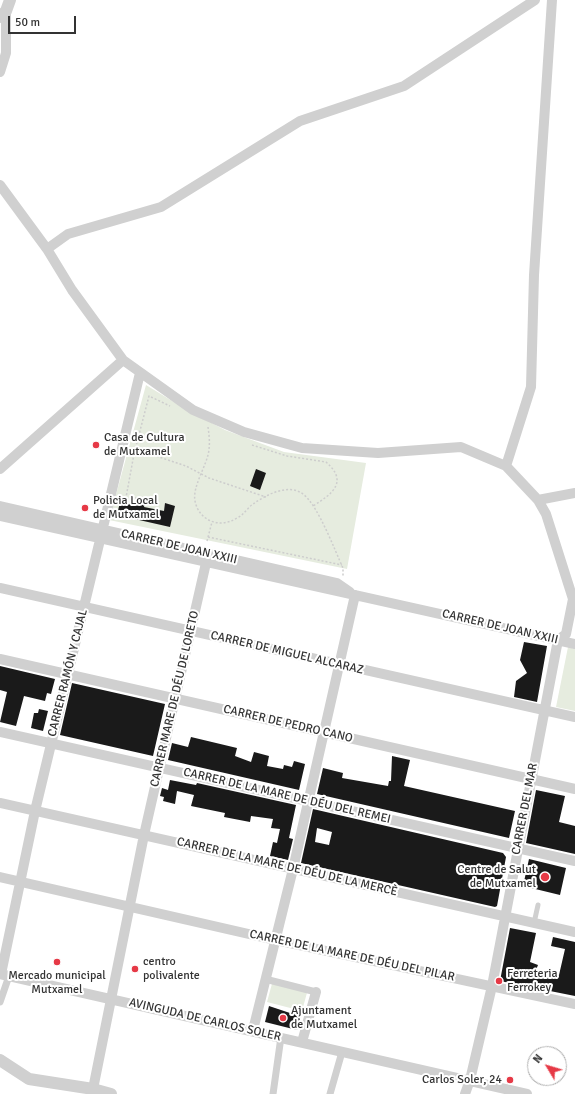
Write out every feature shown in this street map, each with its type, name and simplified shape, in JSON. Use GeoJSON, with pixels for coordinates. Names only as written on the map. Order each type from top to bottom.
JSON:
{"type":"FeatureCollection","features":[{"type":"Feature","properties":{"kind":"street"},"geometry":{"type":"LineString","coordinates":[[47,249],[68,234],[161,207],[300,121],[404,86],[535,0]]}},
{"type":"Feature","properties":{"kind":"street"},"geometry":{"type":"LineString","coordinates":[[0,185],[47,249],[72,290],[123,360],[193,410],[244,432],[302,448],[378,453],[461,447],[506,466],[531,386],[534,275],[552,0]]}},
{"type":"Feature","properties":{"kind":"street"},"geometry":{"type":"LineString","coordinates":[[0,72],[6,53],[6,9]]}},
{"type":"Feature","properties":{"kind":"street"},"geometry":{"type":"LineString","coordinates":[[0,469],[123,360]]}},
{"type":"Feature","properties":{"kind":"street","name":"CARRER RAMÓN Y CAJAL"},"geometry":{"type":"LineString","coordinates":[[0,1002],[3,975],[35,811],[140,373]]}},
{"type":"Feature","properties":{"kind":"street","name":"CARRER DEL MAR"},"geometry":{"type":"LineString","coordinates":[[465,1094],[470,1080],[492,986],[544,711],[566,636],[573,599],[546,514],[538,500],[506,466]]}},
{"type":"Feature","properties":{"kind":"street"},"geometry":{"type":"LineString","coordinates":[[538,500],[575,493]]}},
{"type":"Feature","properties":{"kind":"street","name":"CARRER DE JOAN XXIII"},"geometry":{"type":"LineString","coordinates":[[0,506],[206,563],[540,636],[566,636],[575,644]]}},
{"type":"Feature","properties":{"kind":"street","name":"CARRER DE JOAN XXIII"},"geometry":{"type":"LineString","coordinates":[[0,516],[101,534],[337,583],[355,595]]}},
{"type":"Feature","properties":{"kind":"street","name":"CARRER MARE DE DÉU DE LORETO"},"geometry":{"type":"LineString","coordinates":[[93,1089],[144,835],[206,563]]}},
{"type":"Feature","properties":{"kind":"street","name":"CARRER DE MIGUEL ALCARAZ"},"geometry":{"type":"LineString","coordinates":[[0,588],[575,717]]}},
{"type":"Feature","properties":{"kind":"street"},"geometry":{"type":"LineString","coordinates":[[253,1030],[309,801],[355,595]]}},
{"type":"Feature","properties":{"kind":"street","name":"CARRER DE PEDRO CANO"},"geometry":{"type":"LineString","coordinates":[[0,659],[575,789]]}},
{"type":"Feature","properties":{"kind":"street","name":"CARRER DE LA MARE DE DÉU DEL REMEI"},"geometry":{"type":"LineString","coordinates":[[0,732],[575,861]]}},
{"type":"Feature","properties":{"kind":"street","name":"CARRER DE LA MARE DE DÉU DE LA MERCÈ"},"geometry":{"type":"LineString","coordinates":[[0,803],[575,932]]}},
{"type":"Feature","properties":{"kind":"street","name":"CARRER DE LA MARE DE DÉU DEL PILAR"},"geometry":{"type":"LineString","coordinates":[[0,876],[275,940],[575,1004]]}},
{"type":"Feature","properties":{"kind":"street","name":"AVINGUDA DE CARLOS SOLER"},"geometry":{"type":"LineString","coordinates":[[3,975],[253,1030],[527,1094]]}},
{"type":"Feature","properties":{"kind":"street"},"geometry":{"type":"LineString","coordinates":[[265,979],[316,992],[302,1042]]}},
{"type":"Feature","properties":{"kind":"street"},"geometry":{"type":"LineString","coordinates":[[273,1094],[281,1037]]}},
{"type":"Feature","properties":{"kind":"street"},"geometry":{"type":"LineString","coordinates":[[330,1094],[342,1052]]}},
{"type":"Feature","properties":{"kind":"street"},"geometry":{"type":"LineString","coordinates":[[0,1060],[30,1079],[93,1089],[111,1094]]}},
{"type":"Feature","properties":{"kind":"lane"},"geometry":{"type":"LineString","coordinates":[[534,923],[538,905]]}},
{"type":"Feature","properties":{"kind":"path"},"geometry":{"type":"LineString","coordinates":[[125,503],[134,454],[149,396],[174,408]]}},
{"type":"Feature","properties":{"kind":"path"},"geometry":{"type":"LineString","coordinates":[[208,536],[342,564],[313,506],[304,494],[295,490],[286,489],[266,497],[253,504],[242,515],[233,521],[212,522],[202,516],[197,509],[195,499],[210,448],[208,426],[213,428]]}},
{"type":"Feature","properties":{"kind":"path"},"geometry":{"type":"LineString","coordinates":[[247,443],[287,456],[326,462],[337,475],[338,482],[332,492],[313,506]]}},
{"type":"Feature","properties":{"kind":"path"},"geometry":{"type":"LineString","coordinates":[[134,454],[153,455],[186,466],[201,475],[266,497]]}},
{"type":"Feature","properties":{"kind":"path"},"geometry":{"type":"LineString","coordinates":[[207,541],[212,522]]}},
{"type":"Feature","properties":{"kind":"shaded area"},"geometry":{"type":"Polygon","coordinates":[[[146,385],[187,410],[225,430],[284,452],[366,463],[347,569],[109,520],[146,385]]]}},
{"type":"Feature","properties":{"kind":"shaded area"},"geometry":{"type":"Polygon","coordinates":[[[568,647],[575,649],[575,711],[556,707],[568,647]]]}},
{"type":"Feature","properties":{"kind":"shaded area"},"geometry":{"type":"Polygon","coordinates":[[[273,980],[308,989],[302,1011],[267,1002],[273,980]]]}},
{"type":"Feature","properties":{"kind":"building"},"geometry":{"type":"Polygon","coordinates":[[[256,469],[266,473],[260,490],[250,486],[256,469]]]}},
{"type":"Feature","properties":{"kind":"building"},"geometry":{"type":"Polygon","coordinates":[[[136,497],[146,499],[144,507],[164,511],[165,503],[175,506],[170,527],[117,515],[120,502],[134,505],[136,497]]]}},
{"type":"Feature","properties":{"kind":"building"},"geometry":{"type":"Polygon","coordinates":[[[524,642],[547,646],[537,702],[514,697],[516,681],[527,673],[520,660],[524,642]]]}},
{"type":"Feature","properties":{"kind":"building"},"geometry":{"type":"Polygon","coordinates":[[[0,666],[55,679],[51,694],[47,693],[45,701],[24,696],[16,726],[0,722],[7,692],[0,690],[0,666]]]}},
{"type":"Feature","properties":{"kind":"building"},"geometry":{"type":"Polygon","coordinates":[[[72,683],[165,704],[153,756],[60,735],[72,683]]]}},
{"type":"Feature","properties":{"kind":"building"},"geometry":{"type":"Polygon","coordinates":[[[39,709],[48,711],[43,731],[31,728],[34,713],[38,713],[39,709]]]}},
{"type":"Feature","properties":{"kind":"building"},"geometry":{"type":"Polygon","coordinates":[[[191,737],[237,748],[235,756],[251,762],[254,752],[269,756],[267,766],[283,769],[284,765],[292,767],[294,761],[305,764],[299,790],[168,760],[172,743],[188,747],[191,737]]]}},
{"type":"Feature","properties":{"kind":"building"},"geometry":{"type":"Polygon","coordinates":[[[392,756],[410,760],[404,786],[515,811],[509,838],[317,794],[323,768],[343,773],[342,778],[388,786],[389,781],[391,781],[392,756]]]}},
{"type":"Feature","properties":{"kind":"building"},"geometry":{"type":"Polygon","coordinates":[[[170,780],[196,785],[197,783],[296,805],[289,838],[293,839],[288,860],[270,856],[273,842],[277,843],[280,829],[271,828],[273,819],[251,816],[250,822],[224,817],[225,813],[191,806],[194,795],[177,791],[175,804],[163,801],[164,797],[160,796],[162,788],[168,790],[170,780]]]}},
{"type":"Feature","properties":{"kind":"building"},"geometry":{"type":"Polygon","coordinates":[[[536,790],[565,796],[559,822],[575,826],[575,854],[526,843],[536,790]]]}},
{"type":"Feature","properties":{"kind":"building"},"geometry":{"type":"Polygon","coordinates":[[[313,809],[503,853],[506,857],[497,906],[495,907],[301,863],[313,809]],[[317,828],[315,842],[329,845],[332,832],[317,828]]]}},
{"type":"Feature","properties":{"kind":"building","name":"Centre de Salut de Mutxamel"},"geometry":{"type":"Polygon","coordinates":[[[529,859],[566,868],[560,895],[523,886],[529,859]]]}},
{"type":"Feature","properties":{"kind":"building"},"geometry":{"type":"Polygon","coordinates":[[[510,928],[536,933],[530,962],[538,965],[536,970],[559,975],[565,949],[551,946],[553,937],[575,942],[575,996],[500,981],[510,928]]]}},
{"type":"Feature","properties":{"kind":"building","name":"Ajuntament de Mutxamel"},"geometry":{"type":"Polygon","coordinates":[[[269,1006],[290,1013],[291,1011],[301,1014],[297,1030],[265,1022],[269,1006]]]}},
{"type":"Feature","properties":{"kind":"place","name":"Casa de Cultura de Mutxamel"},"geometry":{"type":"Point","coordinates":[96,445]}},
{"type":"Feature","properties":{"kind":"place","name":"Policia Local de Mutxamel"},"geometry":{"type":"Point","coordinates":[85,508]}},
{"type":"Feature","properties":{"kind":"place","name":"Centre de Salut de Mutxamel"},"geometry":{"type":"Point","coordinates":[545,877]}},
{"type":"Feature","properties":{"kind":"place","name":"Mercado municipal Mutxamel"},"geometry":{"type":"Point","coordinates":[57,962]}},
{"type":"Feature","properties":{"kind":"place","name":"centro polivalente"},"geometry":{"type":"Point","coordinates":[135,969]}},
{"type":"Feature","properties":{"kind":"place","name":"Ferreteria Ferrokey"},"geometry":{"type":"Point","coordinates":[499,981]}},
{"type":"Feature","properties":{"kind":"place","name":"Ajuntament de Mutxamel"},"geometry":{"type":"Point","coordinates":[283,1018]}},
{"type":"Feature","properties":{"kind":"place","name":"Carlos Soler, 24"},"geometry":{"type":"Point","coordinates":[510,1080]}}]}
